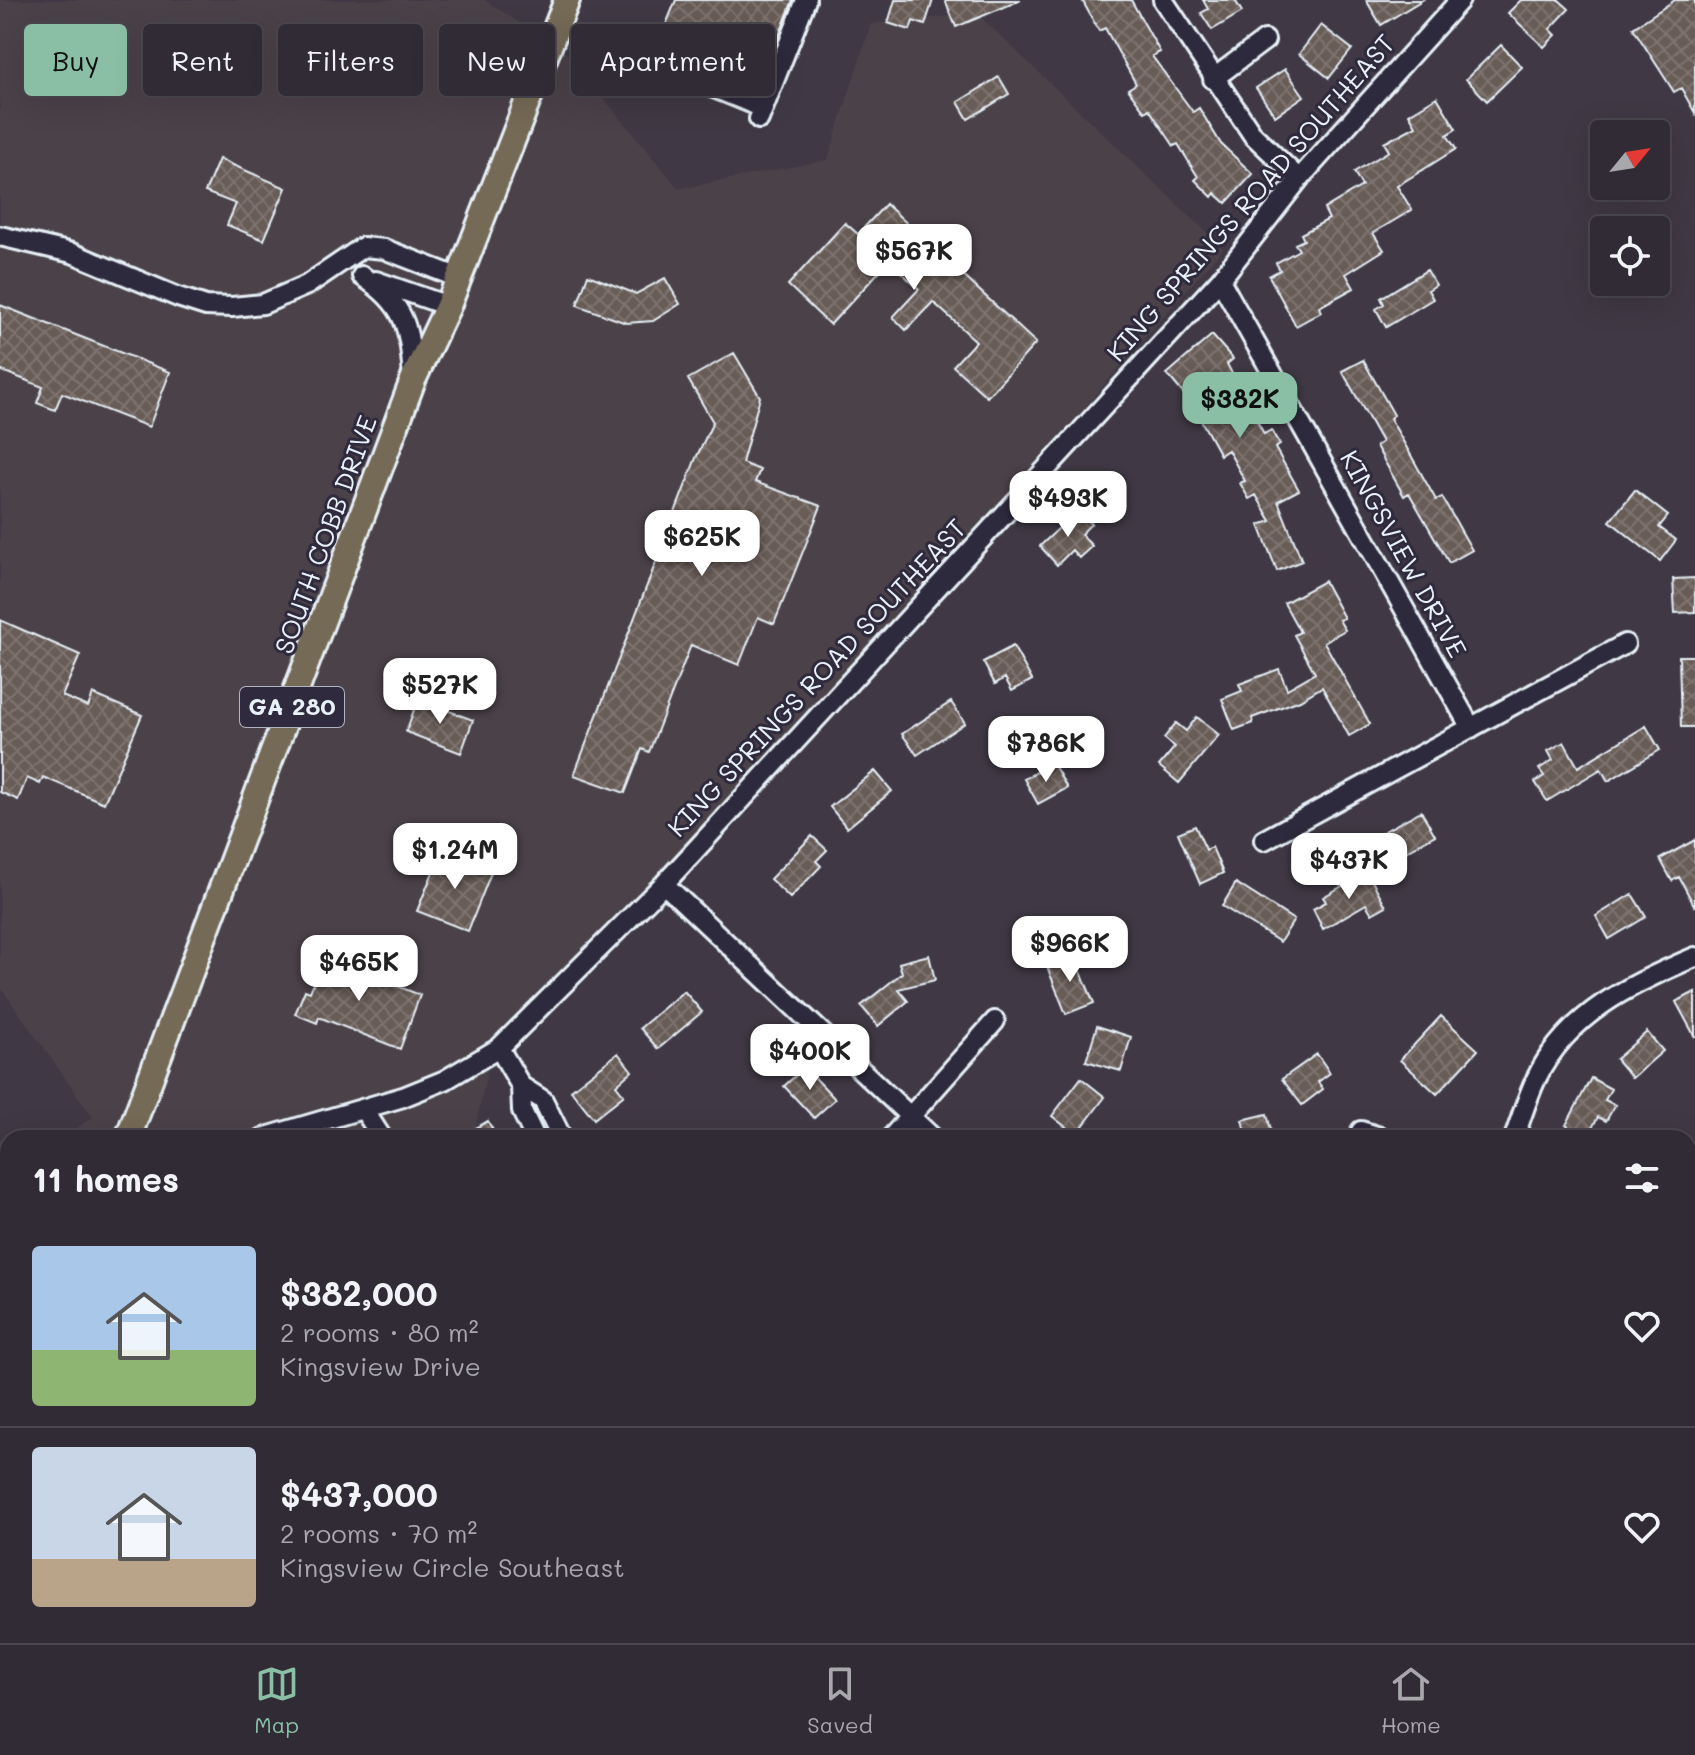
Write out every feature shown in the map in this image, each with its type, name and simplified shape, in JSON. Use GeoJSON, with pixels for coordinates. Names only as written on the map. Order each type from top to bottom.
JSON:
{"type":"FeatureCollection","features":[{"type":"Feature","properties":{"kind":"main road","name":"SOUTH COBB DRIVE"},"geometry":{"type":"LineString","coordinates":[[131,1130],[413,380],[448,306],[567,0]]}},
{"type":"Feature","properties":{"kind":"street"},"geometry":{"type":"LineString","coordinates":[[775,78],[806,0]]}},
{"type":"Feature","properties":{"kind":"street"},"geometry":{"type":"LineString","coordinates":[[1163,0],[1253,135],[1299,179]]}},
{"type":"Feature","properties":{"kind":"street","name":"KING SPRINGS ROAD SOUTHEAST"},"geometry":{"type":"LineString","coordinates":[[292,1130],[364,1110],[445,1080],[499,1048],[664,884],[1220,280],[1299,179],[1456,1]]}},
{"type":"Feature","properties":{"kind":"street"},"geometry":{"type":"LineString","coordinates":[[1213,79],[1265,40]]}},
{"type":"Feature","properties":{"kind":"street"},"geometry":{"type":"LineString","coordinates":[[724,96],[761,113],[768,96]]}},
{"type":"Feature","properties":{"kind":"street"},"geometry":{"type":"LineString","coordinates":[[0,236],[72,253],[206,306],[263,304],[307,285],[363,247],[384,249],[459,278]]}},
{"type":"Feature","properties":{"kind":"street"},"geometry":{"type":"LineString","coordinates":[[344,261],[385,291],[405,319],[413,380]]}},
{"type":"Feature","properties":{"kind":"street"},"geometry":{"type":"LineString","coordinates":[[362,276],[448,306]]}},
{"type":"Feature","properties":{"kind":"street","name":"KINGSVIEW DRIVE"},"geometry":{"type":"LineString","coordinates":[[1220,280],[1471,728]]}},
{"type":"Feature","properties":{"kind":"street"},"geometry":{"type":"LineString","coordinates":[[1264,840],[1625,644]]}},
{"type":"Feature","properties":{"kind":"street"},"geometry":{"type":"LineString","coordinates":[[664,884],[924,1130]]}},
{"type":"Feature","properties":{"kind":"street"},"geometry":{"type":"LineString","coordinates":[[1517,1130],[1536,1079],[1562,1037],[1603,1001],[1695,957]]}},
{"type":"Feature","properties":{"kind":"street"},"geometry":{"type":"LineString","coordinates":[[898,1130],[995,1021]]}},
{"type":"Feature","properties":{"kind":"street"},"geometry":{"type":"LineString","coordinates":[[499,1048],[521,1086],[543,1100],[558,1130]]}},
{"type":"Feature","properties":{"kind":"street"},"geometry":{"type":"LineString","coordinates":[[521,1086],[522,1111],[531,1130]]}},
{"type":"Feature","properties":{"kind":"street"},"geometry":{"type":"LineString","coordinates":[[364,1110],[377,1130]]}},
{"type":"Feature","properties":{"kind":"shaded area"},"geometry":{"type":"Polygon","coordinates":[[[0,0],[484,0],[521,24],[439,24],[439,96],[555,96],[555,46],[571,59],[571,96],[602,96],[679,189],[828,160],[871,24],[977,14],[1223,248],[1004,500],[665,873],[491,1053],[475,1130],[74,1130],[93,1117],[0,986],[0,0]]]}},
{"type":"Feature","properties":{"kind":"building"},"geometry":{"type":"Polygon","coordinates":[[[676,0],[793,0],[775,46],[775,24],[666,24],[676,0]]]}},
{"type":"Feature","properties":{"kind":"building"},"geometry":{"type":"Polygon","coordinates":[[[895,0],[933,0],[925,25],[913,21],[910,30],[888,23],[895,0]]]}},
{"type":"Feature","properties":{"kind":"building"},"geometry":{"type":"Polygon","coordinates":[[[945,0],[1021,0],[956,27],[945,0]]]}},
{"type":"Feature","properties":{"kind":"building"},"geometry":{"type":"Polygon","coordinates":[[[1082,0],[1131,0],[1160,52],[1152,56],[1193,112],[1199,108],[1221,144],[1253,174],[1226,203],[1215,193],[1212,197],[1195,180],[1198,177],[1178,144],[1174,146],[1149,109],[1145,112],[1128,89],[1136,84],[1105,28],[1099,31],[1082,0]]]}},
{"type":"Feature","properties":{"kind":"building"},"geometry":{"type":"Polygon","coordinates":[[[1203,0],[1235,0],[1242,12],[1212,30],[1201,13],[1208,9],[1203,0]]]}},
{"type":"Feature","properties":{"kind":"building"},"geometry":{"type":"Polygon","coordinates":[[[1366,0],[1422,0],[1381,25],[1366,0]]]}},
{"type":"Feature","properties":{"kind":"building"},"geometry":{"type":"Polygon","coordinates":[[[1521,0],[1559,0],[1569,9],[1550,29],[1556,35],[1544,47],[1508,13],[1521,0]]]}},
{"type":"Feature","properties":{"kind":"building"},"geometry":{"type":"Polygon","coordinates":[[[1675,0],[1695,0],[1695,113],[1681,88],[1674,92],[1633,28],[1675,0]]]}},
{"type":"Feature","properties":{"kind":"building"},"geometry":{"type":"Polygon","coordinates":[[[1321,25],[1352,49],[1329,78],[1299,54],[1321,25]]]}},
{"type":"Feature","properties":{"kind":"building"},"geometry":{"type":"Polygon","coordinates":[[[1501,45],[1522,67],[1487,101],[1466,79],[1501,45]]]}},
{"type":"Feature","properties":{"kind":"building"},"geometry":{"type":"Polygon","coordinates":[[[1285,69],[1304,96],[1275,116],[1256,88],[1285,69]]]}},
{"type":"Feature","properties":{"kind":"building"},"geometry":{"type":"Polygon","coordinates":[[[999,77],[1009,94],[968,119],[958,102],[999,77]]]}},
{"type":"Feature","properties":{"kind":"building"},"geometry":{"type":"Polygon","coordinates":[[[1437,97],[1456,129],[1447,135],[1456,149],[1397,186],[1412,210],[1373,233],[1384,250],[1346,274],[1354,288],[1319,307],[1321,312],[1296,326],[1269,276],[1280,270],[1276,263],[1299,250],[1295,244],[1304,240],[1301,234],[1329,219],[1324,209],[1362,186],[1354,172],[1389,151],[1384,143],[1416,126],[1409,114],[1437,97]]]}},
{"type":"Feature","properties":{"kind":"building"},"geometry":{"type":"Polygon","coordinates":[[[219,159],[286,188],[264,240],[227,225],[236,204],[205,192],[219,159]]]}},
{"type":"Feature","properties":{"kind":"building"},"geometry":{"type":"Polygon","coordinates":[[[886,204],[1036,343],[987,397],[953,366],[976,341],[933,302],[906,330],[893,317],[919,289],[889,261],[830,325],[788,285],[845,223],[858,234],[886,204]]]}},
{"type":"Feature","properties":{"kind":"building"},"geometry":{"type":"Polygon","coordinates":[[[1427,270],[1436,285],[1428,290],[1433,299],[1386,327],[1376,309],[1384,304],[1381,298],[1427,270]]]}},
{"type":"Feature","properties":{"kind":"building"},"geometry":{"type":"Polygon","coordinates":[[[588,275],[636,294],[665,278],[680,304],[653,321],[626,323],[577,305],[588,275]]]}},
{"type":"Feature","properties":{"kind":"building"},"geometry":{"type":"Polygon","coordinates":[[[0,305],[170,372],[149,427],[62,393],[55,410],[37,403],[43,387],[0,370],[0,305]]]}},
{"type":"Feature","properties":{"kind":"building"},"geometry":{"type":"Polygon","coordinates":[[[1212,335],[1233,359],[1227,364],[1264,434],[1271,430],[1280,445],[1275,448],[1299,490],[1278,501],[1302,561],[1277,571],[1259,525],[1271,521],[1256,495],[1249,499],[1240,483],[1245,481],[1228,450],[1220,455],[1192,404],[1167,374],[1212,335]]]}},
{"type":"Feature","properties":{"kind":"building"},"geometry":{"type":"Polygon","coordinates":[[[734,353],[760,397],[742,463],[760,470],[755,482],[821,506],[774,624],[758,617],[739,665],[691,645],[649,752],[642,749],[625,793],[574,775],[696,458],[713,422],[688,379],[734,353]]]}},
{"type":"Feature","properties":{"kind":"building"},"geometry":{"type":"Polygon","coordinates":[[[1363,360],[1394,415],[1390,418],[1436,500],[1442,497],[1472,550],[1449,563],[1409,493],[1404,496],[1376,446],[1382,442],[1342,371],[1363,360]]]}},
{"type":"Feature","properties":{"kind":"building"},"geometry":{"type":"Polygon","coordinates":[[[1635,490],[1668,516],[1659,527],[1676,540],[1660,561],[1610,521],[1635,490]]]}},
{"type":"Feature","properties":{"kind":"building"},"geometry":{"type":"Polygon","coordinates":[[[1078,510],[1091,524],[1081,534],[1092,546],[1079,558],[1072,550],[1057,565],[1040,546],[1078,510]]]}},
{"type":"Feature","properties":{"kind":"building"},"geometry":{"type":"Polygon","coordinates":[[[1695,578],[1695,612],[1675,613],[1673,579],[1695,578]]]}},
{"type":"Feature","properties":{"kind":"building"},"geometry":{"type":"Polygon","coordinates":[[[1324,581],[1344,618],[1339,620],[1345,630],[1324,642],[1370,724],[1349,736],[1322,687],[1300,700],[1252,718],[1253,723],[1234,730],[1222,699],[1242,691],[1239,684],[1279,669],[1287,689],[1315,673],[1294,635],[1300,632],[1284,603],[1324,581]]]}},
{"type":"Feature","properties":{"kind":"building"},"geometry":{"type":"Polygon","coordinates":[[[0,620],[80,655],[62,696],[88,707],[93,694],[142,715],[104,803],[43,777],[40,784],[27,778],[18,800],[0,792],[0,620]]]}},
{"type":"Feature","properties":{"kind":"building"},"geometry":{"type":"Polygon","coordinates":[[[1013,646],[1032,680],[1012,691],[1005,678],[995,684],[983,662],[1013,646]]]}},
{"type":"Feature","properties":{"kind":"building"},"geometry":{"type":"Polygon","coordinates":[[[1679,656],[1695,656],[1695,727],[1681,727],[1679,656]]]}},
{"type":"Feature","properties":{"kind":"building"},"geometry":{"type":"Polygon","coordinates":[[[418,699],[473,720],[461,753],[406,732],[418,699]]]}},
{"type":"Feature","properties":{"kind":"building"},"geometry":{"type":"Polygon","coordinates":[[[951,702],[965,723],[917,755],[902,734],[951,702]]]}},
{"type":"Feature","properties":{"kind":"building"},"geometry":{"type":"Polygon","coordinates":[[[1197,717],[1219,735],[1179,783],[1159,766],[1175,747],[1164,738],[1176,723],[1186,731],[1197,717]]]}},
{"type":"Feature","properties":{"kind":"building"},"geometry":{"type":"Polygon","coordinates":[[[1646,726],[1660,750],[1608,781],[1601,769],[1547,801],[1535,782],[1544,776],[1539,769],[1553,760],[1548,751],[1564,742],[1578,767],[1646,726]]]}},
{"type":"Feature","properties":{"kind":"building"},"geometry":{"type":"Polygon","coordinates":[[[1053,763],[1067,788],[1038,804],[1024,779],[1053,763]]]}},
{"type":"Feature","properties":{"kind":"building"},"geometry":{"type":"Polygon","coordinates":[[[875,771],[892,791],[847,828],[830,807],[875,771]]]}},
{"type":"Feature","properties":{"kind":"building"},"geometry":{"type":"Polygon","coordinates":[[[1421,811],[1435,835],[1379,866],[1365,842],[1421,811]]]}},
{"type":"Feature","properties":{"kind":"building"},"geometry":{"type":"Polygon","coordinates":[[[1195,826],[1206,850],[1212,847],[1223,873],[1200,884],[1178,833],[1195,826]]]}},
{"type":"Feature","properties":{"kind":"building"},"geometry":{"type":"Polygon","coordinates":[[[812,836],[827,850],[816,861],[821,866],[790,898],[770,879],[812,836]]]}},
{"type":"Feature","properties":{"kind":"building"},"geometry":{"type":"Polygon","coordinates":[[[1695,840],[1695,907],[1679,877],[1672,881],[1660,859],[1695,840]]]}},
{"type":"Feature","properties":{"kind":"building"},"geometry":{"type":"Polygon","coordinates":[[[442,850],[492,870],[468,931],[417,911],[442,850]]]}},
{"type":"Feature","properties":{"kind":"building"},"geometry":{"type":"Polygon","coordinates":[[[1367,872],[1386,906],[1372,914],[1366,904],[1323,929],[1313,909],[1326,902],[1323,897],[1367,872]]]}},
{"type":"Feature","properties":{"kind":"building"},"geometry":{"type":"Polygon","coordinates":[[[1236,883],[1294,920],[1280,942],[1222,906],[1236,883]]]}},
{"type":"Feature","properties":{"kind":"building"},"geometry":{"type":"Polygon","coordinates":[[[1632,894],[1646,917],[1609,939],[1596,916],[1632,894]]]}},
{"type":"Feature","properties":{"kind":"building"},"geometry":{"type":"Polygon","coordinates":[[[1073,953],[1094,1003],[1066,1014],[1046,964],[1073,953]]]}},
{"type":"Feature","properties":{"kind":"building"},"geometry":{"type":"Polygon","coordinates":[[[929,955],[935,980],[898,989],[908,1001],[878,1026],[861,1006],[902,973],[899,963],[929,955]]]}},
{"type":"Feature","properties":{"kind":"building"},"geometry":{"type":"Polygon","coordinates":[[[324,957],[420,995],[400,1049],[319,1017],[317,1023],[295,1014],[305,990],[310,992],[324,957]]]}},
{"type":"Feature","properties":{"kind":"building"},"geometry":{"type":"Polygon","coordinates":[[[684,991],[702,1012],[658,1049],[640,1028],[684,991]]]}},
{"type":"Feature","properties":{"kind":"building"},"geometry":{"type":"Polygon","coordinates":[[[1695,992],[1695,1037],[1676,1002],[1695,992]]]}},
{"type":"Feature","properties":{"kind":"building"},"geometry":{"type":"Polygon","coordinates":[[[1441,1016],[1478,1050],[1437,1094],[1400,1060],[1441,1016]]]}},
{"type":"Feature","properties":{"kind":"building"},"geometry":{"type":"Polygon","coordinates":[[[1097,1026],[1131,1037],[1121,1071],[1086,1061],[1097,1026]]]}},
{"type":"Feature","properties":{"kind":"building"},"geometry":{"type":"Polygon","coordinates":[[[1647,1032],[1663,1051],[1632,1078],[1616,1059],[1647,1032]]]}},
{"type":"Feature","properties":{"kind":"building"},"geometry":{"type":"Polygon","coordinates":[[[618,1053],[632,1071],[616,1085],[624,1095],[594,1119],[571,1090],[618,1053]]]}},
{"type":"Feature","properties":{"kind":"building"},"geometry":{"type":"Polygon","coordinates":[[[1317,1054],[1330,1073],[1318,1082],[1323,1089],[1302,1105],[1282,1079],[1317,1054]]]}},
{"type":"Feature","properties":{"kind":"building"},"geometry":{"type":"Polygon","coordinates":[[[805,1067],[835,1099],[814,1118],[784,1086],[805,1067]]]}},
{"type":"Feature","properties":{"kind":"building"},"geometry":{"type":"Polygon","coordinates":[[[1081,1078],[1105,1097],[1080,1130],[1070,1130],[1052,1116],[1081,1078]]]}},
{"type":"Feature","properties":{"kind":"building"},"geometry":{"type":"Polygon","coordinates":[[[1591,1078],[1611,1089],[1605,1100],[1615,1105],[1606,1121],[1598,1117],[1591,1130],[1575,1130],[1566,1125],[1591,1078]]]}},
{"type":"Feature","properties":{"kind":"building"},"geometry":{"type":"Polygon","coordinates":[[[1267,1114],[1271,1130],[1245,1130],[1242,1120],[1267,1114]]]}},
{"type":"Feature","properties":{"kind":"building"},"geometry":{"type":"Polygon","coordinates":[[[488,1121],[493,1130],[473,1130],[488,1121]]]}}]}
